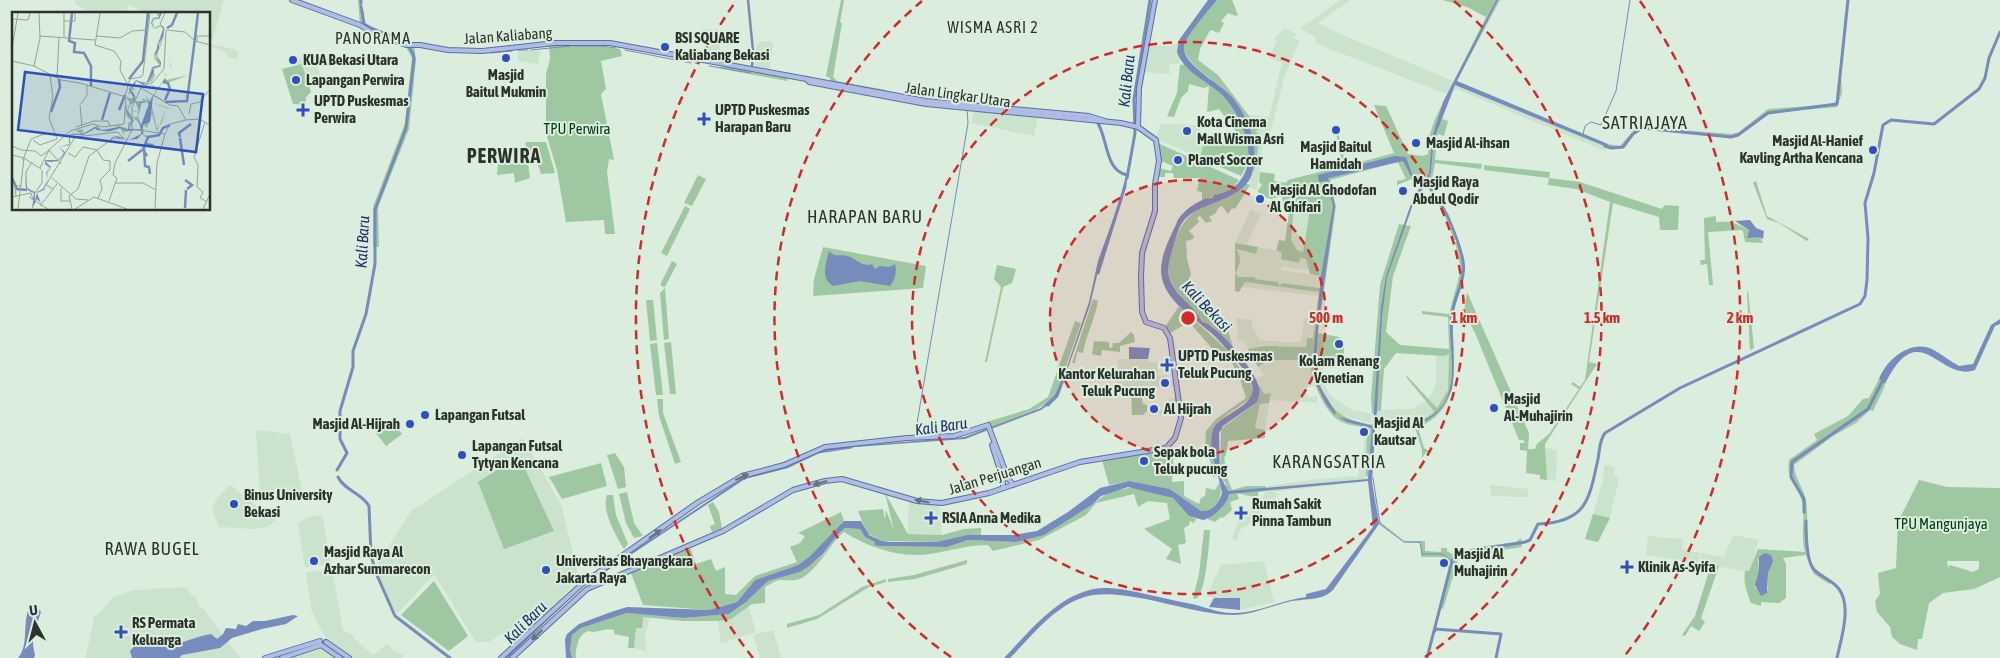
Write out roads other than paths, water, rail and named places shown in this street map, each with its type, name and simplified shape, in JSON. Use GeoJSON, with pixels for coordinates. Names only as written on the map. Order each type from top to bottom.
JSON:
{"type":"FeatureCollection","features":[{"type":"Feature","properties":{"kind":"main road","name":"Jalan Kaliabang"},"geometry":{"type":"LineString","coordinates":[[292,0],[360,25],[406,45],[413,44],[455,50],[484,51],[555,43],[610,43],[703,61]]}},
{"type":"Feature","properties":{"kind":"main road"},"geometry":{"type":"LineString","coordinates":[[1136,127],[1139,88],[1155,0]]}},
{"type":"Feature","properties":{"kind":"main road","name":"Jalan Lingkar Utara"},"geometry":{"type":"LineString","coordinates":[[703,61],[965,109],[1089,116],[1107,122],[1136,127],[1156,140],[1159,161]]}},
{"type":"Feature","properties":{"kind":"main road","name":"Jalan Lingkar Utara"},"geometry":{"type":"LineString","coordinates":[[926,103],[938,102],[1107,122]]}},
{"type":"Feature","properties":{"kind":"main road","name":"Jalan Perjuangan"},"geometry":{"type":"LineString","coordinates":[[501,658],[554,618],[570,598],[723,532],[788,493],[826,481],[842,480],[917,501],[936,503],[968,499],[1080,462],[1164,449],[1175,438],[1180,424],[1181,410],[1170,338],[1164,328],[1146,322],[1141,308],[1142,253],[1154,211],[1155,184],[1159,161]]}},
{"type":"Feature","properties":{"kind":"main road"},"geometry":{"type":"LineString","coordinates":[[988,430],[1007,476],[1013,485]]}},
{"type":"Feature","properties":{"kind":"main road"},"geometry":{"type":"LineString","coordinates":[[988,430],[1003,480],[1003,488]]}},
{"type":"Feature","properties":{"kind":"main road","name":"Jalan Perjuangan"},"geometry":{"type":"LineString","coordinates":[[512,658],[523,642],[550,613],[699,502],[742,476],[784,465],[825,447],[898,439],[954,436],[988,430]]}},
{"type":"Feature","properties":{"kind":"main road"},"geometry":{"type":"LineString","coordinates":[[550,613],[554,618]]}},
{"type":"Feature","properties":{"kind":"main road"},"geometry":{"type":"LineString","coordinates":[[282,658],[323,644]]}},
{"type":"Feature","properties":{"kind":"main road"},"geometry":{"type":"LineString","coordinates":[[323,644],[340,658]]}},
{"type":"Feature","properties":{"kind":"main road"},"geometry":{"type":"LineString","coordinates":[[265,658],[323,644],[331,644],[350,658]]}},
{"type":"Feature","properties":{"kind":"water"},"geometry":{"type":"Polygon","coordinates":[[[1208,0],[1217,0],[1189,36],[1184,46],[1185,53],[1196,67],[1229,93],[1240,107],[1251,133],[1254,151],[1253,170],[1249,180],[1242,188],[1224,199],[1202,208],[1185,219],[1177,233],[1168,273],[1172,284],[1180,296],[1195,311],[1202,322],[1216,330],[1234,348],[1251,370],[1259,387],[1257,402],[1223,426],[1219,433],[1220,475],[1228,491],[1368,479],[1372,428],[1347,422],[1339,417],[1373,426],[1381,308],[1386,276],[1413,198],[1422,184],[1412,178],[1403,161],[1328,178],[1335,206],[1318,328],[1316,361],[1319,385],[1336,413],[1335,415],[1326,404],[1317,386],[1313,361],[1321,276],[1333,206],[1327,181],[1319,182],[1318,175],[1395,156],[1406,157],[1412,174],[1424,182],[1429,173],[1432,138],[1443,102],[1496,0],[1498,0],[1457,81],[1608,144],[1607,147],[1455,85],[1434,139],[1431,172],[1427,184],[1440,199],[1446,211],[1458,238],[1465,262],[1464,276],[1453,319],[1454,372],[1452,389],[1446,402],[1439,411],[1422,423],[1401,428],[1375,429],[1372,482],[1379,524],[1333,590],[1317,598],[1288,602],[1255,612],[1236,615],[1197,611],[1114,594],[1095,595],[1079,599],[1059,610],[1010,658],[1004,658],[1050,611],[1078,594],[1093,589],[1128,590],[1230,613],[1245,612],[1306,597],[1306,594],[1326,589],[1373,527],[1368,481],[1229,494],[1226,502],[1219,510],[1203,520],[1189,516],[1173,498],[1128,487],[1101,496],[1093,504],[1044,535],[1016,542],[968,540],[947,547],[878,546],[874,545],[875,542],[865,537],[860,529],[845,528],[823,554],[809,566],[800,572],[768,581],[745,603],[729,614],[683,618],[627,613],[581,628],[572,635],[570,650],[572,658],[566,658],[565,639],[567,634],[579,624],[611,612],[627,607],[709,610],[737,602],[755,580],[798,565],[809,557],[844,521],[861,521],[869,535],[882,541],[891,542],[936,542],[967,535],[1013,535],[1037,531],[1068,512],[1100,488],[1129,481],[1170,489],[1201,511],[1209,510],[1215,506],[1222,493],[1212,454],[1213,430],[1222,419],[1249,399],[1252,393],[1252,385],[1244,370],[1222,344],[1184,310],[1169,293],[1161,273],[1162,261],[1166,246],[1179,218],[1202,200],[1230,190],[1243,177],[1247,165],[1247,139],[1229,103],[1221,94],[1184,65],[1177,52],[1179,40],[1208,0]],[[1425,186],[1415,199],[1387,277],[1382,316],[1376,426],[1410,425],[1431,416],[1446,400],[1450,388],[1452,372],[1451,313],[1462,268],[1459,249],[1450,223],[1431,191],[1425,186]]]}},
{"type":"Feature","properties":{"kind":"water"},"geometry":{"type":"Polygon","coordinates":[[[1126,175],[1128,175],[1126,187],[1099,267],[1090,305],[1059,393],[1051,403],[1041,410],[965,439],[828,449],[788,468],[745,479],[581,588],[508,658],[503,658],[581,586],[744,477],[795,463],[828,448],[964,437],[1041,408],[1055,395],[1066,370],[1089,302],[1098,261],[1120,200],[1126,175]]]}},
{"type":"Feature","properties":{"kind":"water"},"geometry":{"type":"Polygon","coordinates":[[[1750,220],[1756,228],[1764,231],[1763,239],[1759,237],[1747,238],[1749,230],[1735,221],[1750,220]]]}},
{"type":"Feature","properties":{"kind":"water"},"geometry":{"type":"Polygon","coordinates":[[[829,251],[833,254],[850,257],[865,265],[872,264],[875,269],[880,266],[889,267],[895,264],[896,273],[893,281],[890,286],[860,281],[833,286],[826,279],[825,275],[829,251]]]}},
{"type":"Feature","properties":{"kind":"water"},"geometry":{"type":"Polygon","coordinates":[[[2000,319],[2000,324],[1995,326],[1975,370],[1962,371],[1951,368],[1919,352],[1909,354],[1897,364],[1885,384],[1879,379],[1882,372],[1893,359],[1907,349],[1915,347],[1932,349],[1959,366],[1973,364],[1991,325],[2000,319]]]}},
{"type":"Feature","properties":{"kind":"water"},"geometry":{"type":"Polygon","coordinates":[[[1129,347],[1150,348],[1148,359],[1129,359],[1129,347]]]}},
{"type":"Feature","properties":{"kind":"water"},"geometry":{"type":"Polygon","coordinates":[[[1765,553],[1771,555],[1773,561],[1768,573],[1767,593],[1761,596],[1755,585],[1759,570],[1759,557],[1765,553]]]}},
{"type":"Feature","properties":{"kind":"water"},"geometry":{"type":"Polygon","coordinates":[[[1214,598],[1240,598],[1240,610],[1209,607],[1214,598]]]}},
{"type":"Feature","properties":{"kind":"water"},"geometry":{"type":"Polygon","coordinates":[[[29,608],[38,608],[41,612],[33,637],[35,655],[34,658],[18,658],[23,647],[29,608]]]}},
{"type":"Feature","properties":{"kind":"water"},"geometry":{"type":"Polygon","coordinates":[[[293,615],[298,616],[286,624],[232,638],[220,648],[182,655],[179,658],[132,658],[130,651],[140,640],[148,637],[153,637],[177,647],[176,644],[211,634],[217,639],[226,628],[236,629],[238,624],[246,626],[253,621],[265,621],[293,615]]]}},
{"type":"Feature","properties":{"kind":"waterway"},"geometry":{"type":"LineString","coordinates":[[748,0],[753,51],[752,67]]}},
{"type":"Feature","properties":{"kind":"waterway","name":"Kali Baru"},"geometry":{"type":"LineString","coordinates":[[1127,178],[1135,133],[1134,99],[1150,0]]}},
{"type":"Feature","properties":{"kind":"waterway"},"geometry":{"type":"LineString","coordinates":[[1583,134],[1585,126],[1591,122],[1601,125],[1616,91],[1630,0]]}},
{"type":"Feature","properties":{"kind":"waterway"},"geometry":{"type":"LineString","coordinates":[[1605,146],[1611,148],[1623,147],[1633,134],[1642,128],[1731,137],[1738,135],[1768,113],[1837,104],[1848,0]]}},
{"type":"Feature","properties":{"kind":"waterway","name":"Kali Baru"},"geometry":{"type":"LineString","coordinates":[[361,6],[362,11]]}},
{"type":"Feature","properties":{"kind":"waterway","name":"Kali Baru"},"geometry":{"type":"LineString","coordinates":[[337,470],[347,453],[340,439],[340,411],[353,367],[353,351],[366,314],[375,264],[375,210],[406,128],[414,58],[411,50],[400,40],[364,24],[362,11]]}},
{"type":"Feature","properties":{"kind":"waterway"},"geometry":{"type":"LineString","coordinates":[[1427,658],[1452,561],[1458,553],[1525,542],[1530,540],[1538,524],[1566,519],[1576,514],[1583,507],[1592,487],[1601,442],[1605,433],[1680,388],[1860,304],[1865,296],[1867,280],[1868,238],[1865,203],[1874,173],[1883,125],[1891,120],[1934,124],[1979,89],[1985,78],[1989,58],[2000,32]]}},
{"type":"Feature","properties":{"kind":"waterway"},"geometry":{"type":"LineString","coordinates":[[531,50],[571,46]]}},
{"type":"Feature","properties":{"kind":"waterway"},"geometry":{"type":"LineString","coordinates":[[575,46],[616,48]]}},
{"type":"Feature","properties":{"kind":"waterway"},"geometry":{"type":"LineString","coordinates":[[518,50],[528,50]]}},
{"type":"Feature","properties":{"kind":"waterway"},"geometry":{"type":"LineString","coordinates":[[625,50],[691,63]]}},
{"type":"Feature","properties":{"kind":"waterway"},"geometry":{"type":"LineString","coordinates":[[491,53],[512,51]]}},
{"type":"Feature","properties":{"kind":"waterway"},"geometry":{"type":"LineString","coordinates":[[695,63],[699,64]]}},
{"type":"Feature","properties":{"kind":"waterway"},"geometry":{"type":"LineString","coordinates":[[709,66],[751,73]]}},
{"type":"Feature","properties":{"kind":"waterway"},"geometry":{"type":"LineString","coordinates":[[915,435],[968,123],[967,109]]}},
{"type":"Feature","properties":{"kind":"waterway"},"geometry":{"type":"LineString","coordinates":[[1096,120],[1110,160],[1114,167],[1127,175]]}},
{"type":"Feature","properties":{"kind":"waterway","name":"Kali Baru"},"geometry":{"type":"LineString","coordinates":[[1098,273],[1125,186]]}},
{"type":"Feature","properties":{"kind":"waterway","name":"Kali Baru"},"geometry":{"type":"LineString","coordinates":[[1048,405],[1057,396],[1064,377]]}},
{"type":"Feature","properties":{"kind":"waterway"},"geometry":{"type":"LineString","coordinates":[[1804,512],[1804,499],[1791,477],[1792,462],[1868,409],[1883,380]]}},
{"type":"Feature","properties":{"kind":"waterway","name":"Kali Baru"},"geometry":{"type":"LineString","coordinates":[[818,452],[851,447]]}},
{"type":"Feature","properties":{"kind":"waterway","name":"Kali Baru"},"geometry":{"type":"LineString","coordinates":[[338,477],[345,486],[362,498],[369,506],[371,555],[376,573],[395,616],[450,658]]}},
{"type":"Feature","properties":{"kind":"waterway"},"geometry":{"type":"LineString","coordinates":[[1373,478],[1380,524],[1404,542],[1420,542],[1422,554],[1442,554],[1452,561]]}},
{"type":"Feature","properties":{"kind":"waterway"},"geometry":{"type":"LineString","coordinates":[[1806,521],[1807,547],[1811,566],[1834,584],[1843,596],[1845,614],[1837,658]]}},
{"type":"Feature","properties":{"kind":"waterway"},"geometry":{"type":"LineString","coordinates":[[1435,631],[1435,629],[1501,634],[1496,658]]}},
{"type":"Feature","properties":{"kind":"waterway"},"geometry":{"type":"LineString","coordinates":[[330,648],[344,658]]}},
{"type":"Feature","properties":{"kind":"place","name":"BSI SQUARE Kaliabang Bekasi"},"geometry":{"type":"Point","coordinates":[665,47]}},
{"type":"Feature","properties":{"kind":"place","name":"Masjid Baitul Mukmin"},"geometry":{"type":"Point","coordinates":[506,58]}},
{"type":"Feature","properties":{"kind":"place","name":"KUA Bekasi Utara"},"geometry":{"type":"Point","coordinates":[293,60]}},
{"type":"Feature","properties":{"kind":"place","name":"Lapangan Perwira"},"geometry":{"type":"Point","coordinates":[296,80]}},
{"type":"Feature","properties":{"kind":"place","name":"UPTD Puskesmas Perwira"},"geometry":{"type":"Point","coordinates":[303,110]}},
{"type":"Feature","properties":{"kind":"place","name":"UPTD Puskesmas Harapan Baru"},"geometry":{"type":"Point","coordinates":[704,119]}},
{"type":"Feature","properties":{"kind":"place","name":"Masjid Baitul Hamidah"},"geometry":{"type":"Point","coordinates":[1336,130]}},
{"type":"Feature","properties":{"kind":"place","name":"Kota Cinema Mall Wisma Asri"},"geometry":{"type":"Point","coordinates":[1187,131]}},
{"type":"Feature","properties":{"kind":"place","name":"Masjid Al-ihsan"},"geometry":{"type":"Point","coordinates":[1416,143]}},
{"type":"Feature","properties":{"kind":"place","name":"Masjid Al-Hanief Kavling Artha Kencana"},"geometry":{"type":"Point","coordinates":[1873,150]}},
{"type":"Feature","properties":{"kind":"place","name":"Planet Soccer"},"geometry":{"type":"Point","coordinates":[1178,160]}},
{"type":"Feature","properties":{"kind":"place","name":"Masjid Raya Abdul Qodir"},"geometry":{"type":"Point","coordinates":[1403,191]}},
{"type":"Feature","properties":{"kind":"place","name":"Masjid Al Ghodofan Al Ghifari"},"geometry":{"type":"Point","coordinates":[1260,199]}},
{"type":"Feature","properties":{"kind":"place","name":"Kolam Renang Venetian"},"geometry":{"type":"Point","coordinates":[1339,344]}},
{"type":"Feature","properties":{"kind":"place","name":"UPTD Puskesmas Teluk Pucung"},"geometry":{"type":"Point","coordinates":[1167,365]}},
{"type":"Feature","properties":{"kind":"place","name":"Kantor Kelurahan Teluk Pucung"},"geometry":{"type":"Point","coordinates":[1165,383]}},
{"type":"Feature","properties":{"kind":"place","name":"Masjid Al-Muhajirin"},"geometry":{"type":"Point","coordinates":[1494,408]}},
{"type":"Feature","properties":{"kind":"place","name":"Al Hijrah"},"geometry":{"type":"Point","coordinates":[1154,409]}},
{"type":"Feature","properties":{"kind":"place","name":"Lapangan Futsal"},"geometry":{"type":"Point","coordinates":[425,415]}},
{"type":"Feature","properties":{"kind":"place","name":"Masjid Al-Hijrah"},"geometry":{"type":"Point","coordinates":[410,424]}},
{"type":"Feature","properties":{"kind":"place","name":"Masjid Al Kautsar"},"geometry":{"type":"Point","coordinates":[1364,432]}},
{"type":"Feature","properties":{"kind":"place","name":"Lapangan Futsal Tytyan Kencana"},"geometry":{"type":"Point","coordinates":[462,455]}},
{"type":"Feature","properties":{"kind":"place","name":"Sepak bola Teluk pucung"},"geometry":{"type":"Point","coordinates":[1144,461]}},
{"type":"Feature","properties":{"kind":"place","name":"Binus University Bekasi"},"geometry":{"type":"Point","coordinates":[234,504]}},
{"type":"Feature","properties":{"kind":"place","name":"Rumah Sakit Pinna Tambun"},"geometry":{"type":"Point","coordinates":[1241,513]}},
{"type":"Feature","properties":{"kind":"place","name":"RSIA Anna Medika"},"geometry":{"type":"Point","coordinates":[931,518]}},
{"type":"Feature","properties":{"kind":"place","name":"Masjid Raya Al Azhar Summarecon"},"geometry":{"type":"Point","coordinates":[314,561]}},
{"type":"Feature","properties":{"kind":"place","name":"Masjid Al Muhajirin"},"geometry":{"type":"Point","coordinates":[1444,563]}},
{"type":"Feature","properties":{"kind":"place","name":"Klinik As-Syifa"},"geometry":{"type":"Point","coordinates":[1627,567]}},
{"type":"Feature","properties":{"kind":"place","name":"Universitas Bhayangkara Jakarta Raya"},"geometry":{"type":"Point","coordinates":[546,570]}},
{"type":"Feature","properties":{"kind":"place","name":"RS Permata Keluarga"},"geometry":{"type":"Point","coordinates":[121,632]}},
{"type":"Feature","properties":{"kind":"district","name":"WISMA ASRI 2"},"geometry":{"type":"Point","coordinates":[993,27]}},
{"type":"Feature","properties":{"kind":"district","name":"PANORAMA"},"geometry":{"type":"Point","coordinates":[373,38]}},
{"type":"Feature","properties":{"kind":"district","name":"SATRIAJAYA"},"geometry":{"type":"Point","coordinates":[1645,123]}},
{"type":"Feature","properties":{"kind":"district","name":"PERWIRA"},"geometry":{"type":"Point","coordinates":[504,156]}},
{"type":"Feature","properties":{"kind":"district","name":"HARAPAN BARU"},"geometry":{"type":"Point","coordinates":[865,217]}},
{"type":"Feature","properties":{"kind":"district","name":"KARANGSATRIA"},"geometry":{"type":"Point","coordinates":[1329,462]}},
{"type":"Feature","properties":{"kind":"district","name":"RAWA BUGEL"},"geometry":{"type":"Point","coordinates":[152,549]}},
{"type":"Feature","properties":{"kind":"park label","name":"TPU Perwira"},"geometry":{"type":"Point","coordinates":[577,129]}},
{"type":"Feature","properties":{"kind":"park label","name":"TPU Mangunjaya"},"geometry":{"type":"Point","coordinates":[1941,524]}},
{"type":"Feature","properties":{"kind":"water label","name":"Kali Bekasi"},"geometry":{"type":"Point","coordinates":[1207,306]}}]}
